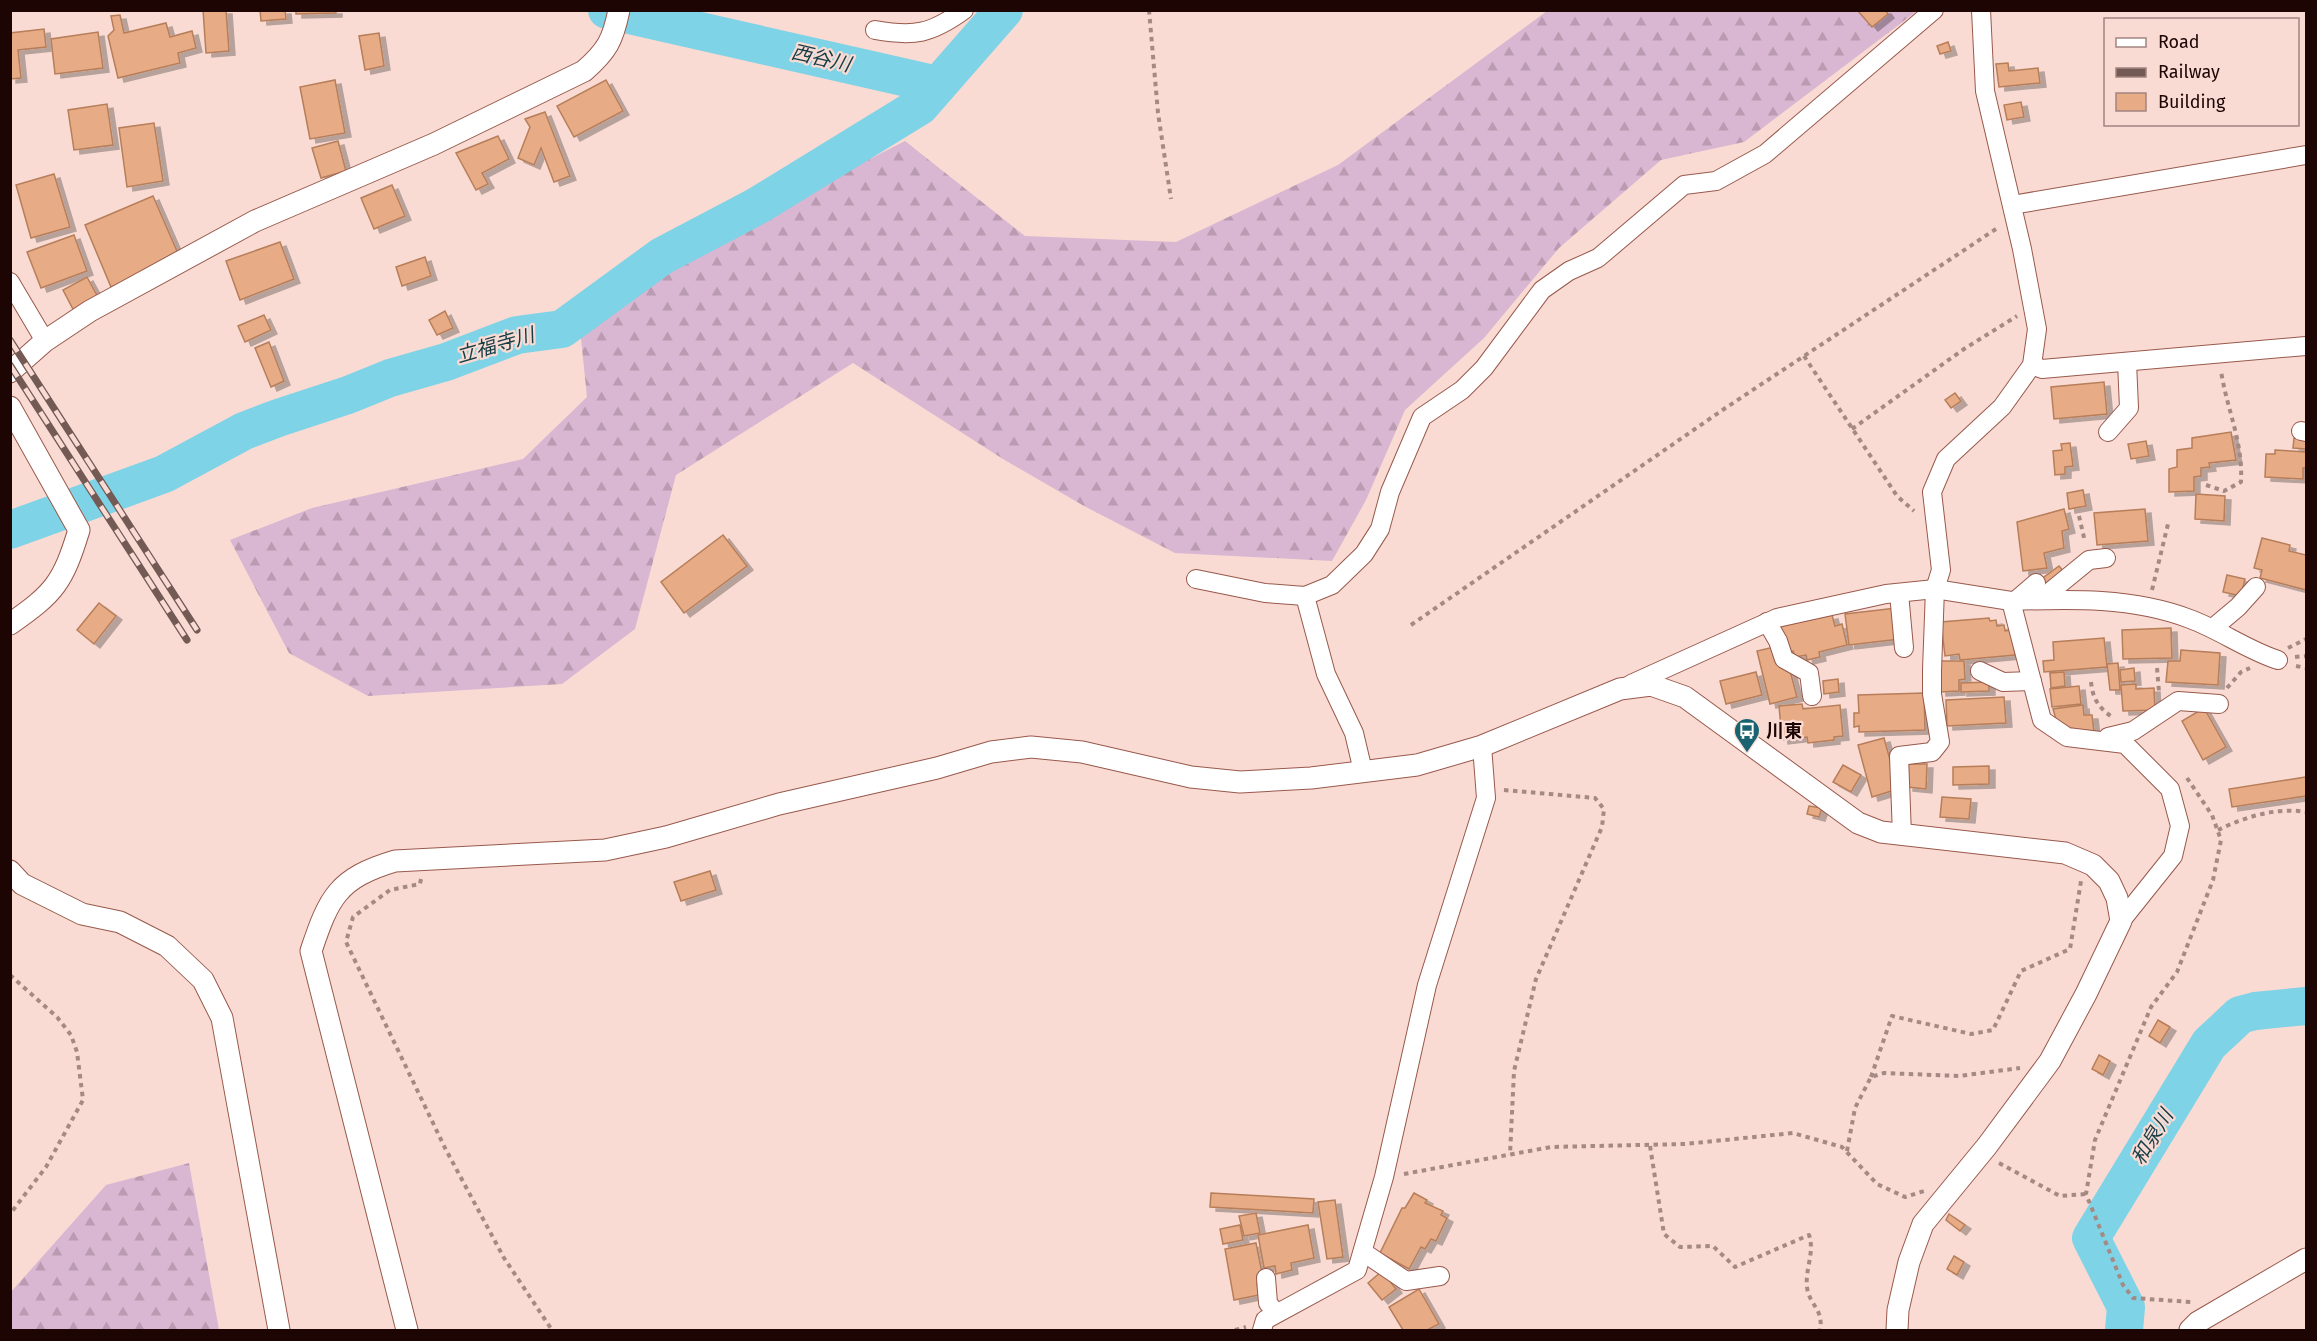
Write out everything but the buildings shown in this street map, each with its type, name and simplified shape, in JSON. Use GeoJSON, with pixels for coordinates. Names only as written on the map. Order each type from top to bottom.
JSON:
{"type":"FeatureCollection","features":[{"type":"Feature","properties":{"kind":"street"},"geometry":{"type":"LineString","coordinates":[[10,372],[45,341],[99,306],[255,221],[434,144],[584,71],[601,56],[614,36],[619,10]]}},
{"type":"Feature","properties":{"kind":"street"},"geometry":{"type":"LineString","coordinates":[[875,30],[907,36],[945,24],[964,10]]}},
{"type":"Feature","properties":{"kind":"street"},"geometry":{"type":"LineString","coordinates":[[1197,579],[1265,593],[1305,596],[1332,585],[1364,554],[1380,529],[1390,492],[1422,417],[1462,390],[1484,368],[1542,290],[1569,271],[1598,258],[1684,185],[1716,181],[1765,154],[1934,10]]}},
{"type":"Feature","properties":{"kind":"street"},"geometry":{"type":"LineString","coordinates":[[1902,835],[1899,756],[1932,752],[1940,742],[1932,694],[1935,589],[1941,570],[1932,492],[1946,459],[2002,407],[2032,365],[2037,328],[2022,249],[1985,91],[1981,10]]}},
{"type":"Feature","properties":{"kind":"street"},"geometry":{"type":"LineString","coordinates":[[2012,212],[2307,155]]}},
{"type":"Feature","properties":{"kind":"street"},"geometry":{"type":"LineString","coordinates":[[10,282],[45,341]]}},
{"type":"Feature","properties":{"kind":"street"},"geometry":{"type":"LineString","coordinates":[[2032,365],[2042,369],[2219,356],[2307,346]]}},
{"type":"Feature","properties":{"kind":"street"},"geometry":{"type":"LineString","coordinates":[[2108,432],[2130,408],[2127,362]]}},
{"type":"Feature","properties":{"kind":"street"},"geometry":{"type":"LineString","coordinates":[[10,407],[45,466],[78,530],[67,569],[44,600],[10,624]]}},
{"type":"Feature","properties":{"kind":"street"},"geometry":{"type":"LineString","coordinates":[[407,1330],[311,951],[323,915],[334,894],[367,870],[395,861],[605,850],[666,837],[779,804],[937,768],[991,752],[1031,747],[1082,752],[1191,777],[1240,782],[1417,765],[1482,746],[1620,689],[1767,622],[1899,592],[1935,589],[2013,601],[2038,591],[2098,559]]}},
{"type":"Feature","properties":{"kind":"street"},"geometry":{"type":"LineString","coordinates":[[2213,628],[2238,607],[2256,587]]}},
{"type":"Feature","properties":{"kind":"street"},"geometry":{"type":"LineString","coordinates":[[2038,591],[2148,606],[2213,628],[2278,660]]}},
{"type":"Feature","properties":{"kind":"street"},"geometry":{"type":"LineString","coordinates":[[1899,592],[1904,648]]}},
{"type":"Feature","properties":{"kind":"street"},"geometry":{"type":"LineString","coordinates":[[1305,596],[1326,674],[1354,733],[1364,771]]}},
{"type":"Feature","properties":{"kind":"street"},"geometry":{"type":"LineString","coordinates":[[1897,1330],[1898,1310],[1909,1262],[1923,1224],[1966,1172],[2048,1064],[2086,994],[2121,921],[2173,856],[2180,826],[2170,789],[2149,765],[2125,744],[2067,736],[2042,720],[2013,601]]}},
{"type":"Feature","properties":{"kind":"street"},"geometry":{"type":"LineString","coordinates":[[1767,622],[1778,641],[1784,659],[1809,673],[1812,696]]}},
{"type":"Feature","properties":{"kind":"street"},"geometry":{"type":"LineString","coordinates":[[1980,671],[2003,682],[2032,681]]}},
{"type":"Feature","properties":{"kind":"street"},"geometry":{"type":"LineString","coordinates":[[1620,689],[1651,685],[1685,697],[1858,823],[1881,832],[2065,853],[2093,865],[2109,881],[2118,898],[2121,921]]}},
{"type":"Feature","properties":{"kind":"street"},"geometry":{"type":"LineString","coordinates":[[2097,740],[2133,731],[2178,701],[2219,704]]}},
{"type":"Feature","properties":{"kind":"street"},"geometry":{"type":"LineString","coordinates":[[1262,1330],[1265,1320],[1276,1313],[1357,1270],[1384,1177],[1427,985],[1486,798],[1482,746]]}},
{"type":"Feature","properties":{"kind":"street"},"geometry":{"type":"LineString","coordinates":[[10,871],[22,884],[82,914],[120,922],[167,946],[203,980],[222,1018],[279,1330]]}},
{"type":"Feature","properties":{"kind":"street"},"geometry":{"type":"LineString","coordinates":[[1363,1252],[1406,1281],[1440,1276]]}},
{"type":"Feature","properties":{"kind":"street"},"geometry":{"type":"LineString","coordinates":[[2190,1330],[2198,1322],[2307,1259]]}},
{"type":"Feature","properties":{"kind":"street"},"geometry":{"type":"LineString","coordinates":[[1266,1278],[1268,1303],[1276,1313]]}},
{"type":"Feature","properties":{"kind":"path"},"geometry":{"type":"LineString","coordinates":[[1149,10],[1158,113],[1171,200]]}},
{"type":"Feature","properties":{"kind":"path"},"geometry":{"type":"LineString","coordinates":[[1411,625],[2012,212]]}},
{"type":"Feature","properties":{"kind":"path"},"geometry":{"type":"LineString","coordinates":[[1852,429],[1964,349],[2033,306]]}},
{"type":"Feature","properties":{"kind":"path"},"geometry":{"type":"LineString","coordinates":[[1804,356],[1897,496],[1938,531]]}},
{"type":"Feature","properties":{"kind":"path"},"geometry":{"type":"LineString","coordinates":[[2206,484],[2224,491],[2241,482],[2242,455],[2226,399],[2219,356]]}},
{"type":"Feature","properties":{"kind":"path"},"geometry":{"type":"LineString","coordinates":[[2079,516],[2098,559]]}},
{"type":"Feature","properties":{"kind":"path"},"geometry":{"type":"LineString","coordinates":[[2148,606],[2168,524]]}},
{"type":"Feature","properties":{"kind":"path"},"geometry":{"type":"LineString","coordinates":[[2091,682],[2093,697],[2102,710],[2133,731]]}},
{"type":"Feature","properties":{"kind":"path"},"geometry":{"type":"LineString","coordinates":[[2179,770],[2188,778],[2212,815],[2218,830],[2221,840],[2213,880],[2177,972],[2151,1007],[2103,1120],[2095,1140],[2086,1194],[2123,1285],[2133,1298],[2192,1302]]}},
{"type":"Feature","properties":{"kind":"path"},"geometry":{"type":"LineString","coordinates":[[1485,788],[1595,798],[1604,809],[1602,827],[1536,979],[1514,1071],[1510,1155]]}},
{"type":"Feature","properties":{"kind":"path"},"geometry":{"type":"LineString","coordinates":[[2218,830],[2252,816],[2307,812]]}},
{"type":"Feature","properties":{"kind":"path"},"geometry":{"type":"LineString","coordinates":[[425,859],[420,884],[390,890],[353,917],[346,942],[450,1158],[504,1258],[552,1330]]}},
{"type":"Feature","properties":{"kind":"path"},"geometry":{"type":"LineString","coordinates":[[1847,1152],[1855,1108],[1871,1077],[1892,1016],[1971,1034],[1993,1030],[2021,971],[2070,949],[2084,861]]}},
{"type":"Feature","properties":{"kind":"path"},"geometry":{"type":"LineString","coordinates":[[10,975],[57,1017],[71,1035],[77,1052],[83,1100],[46,1167],[10,1214]]}},
{"type":"Feature","properties":{"kind":"path"},"geometry":{"type":"LineString","coordinates":[[1871,1077],[1884,1073],[1959,1076],[2048,1064]]}},
{"type":"Feature","properties":{"kind":"path"},"geometry":{"type":"LineString","coordinates":[[1384,1177],[1551,1147],[1650,1146],[1793,1133],[1842,1147],[1877,1184],[1905,1197],[1925,1191]]}},
{"type":"Feature","properties":{"kind":"path"},"geometry":{"type":"LineString","coordinates":[[1650,1146],[1664,1234],[1680,1247],[1713,1246],[1734,1268],[1809,1235],[1812,1245],[1807,1289],[1822,1318],[1820,1330]]}},
{"type":"Feature","properties":{"kind":"path"},"geometry":{"type":"LineString","coordinates":[[1966,1172],[1977,1174],[1998,1163],[2060,1196],[2086,1194]]}},
{"type":"Feature","properties":{"kind":"green space"},"geometry":{"type":"Polygon","coordinates":[[[1547,11],[1917,11],[1744,142],[1661,160],[1559,248],[1484,338],[1405,410],[1366,500],[1332,561],[1175,553],[1084,506],[1003,459],[853,363],[676,475],[635,629],[562,684],[368,696],[289,653],[230,540],[312,508],[523,459],[587,397],[579,319],[673,260],[905,141],[1025,236],[1176,242],[1338,165],[1547,11]]]}},
{"type":"Feature","properties":{"kind":"green space"},"geometry":{"type":"Polygon","coordinates":[[[189,1163],[219,1330],[11,1330],[11,1292],[106,1185],[189,1163]]]}},
{"type":"Feature","properties":{"kind":"waterway","name":"西谷川"},"geometry":{"type":"LineString","coordinates":[[607,10],[938,85]]}},
{"type":"Feature","properties":{"kind":"waterway","name":"立福寺川"},"geometry":{"type":"LineString","coordinates":[[10,530],[164,474],[244,431],[278,418],[348,395],[390,378],[446,362],[517,335],[562,329],[662,256],[757,206],[920,106],[1004,10]]}},
{"type":"Feature","properties":{"kind":"waterway","name":"和泉川"},"geometry":{"type":"LineString","coordinates":[[2124,1330],[2126,1307],[2091,1238],[2209,1044],[2240,1015],[2255,1011],[2306,1006]]}},
{"type":"Feature","properties":{"kind":"railway"},"geometry":{"type":"LineString","coordinates":[[10,340],[197,630]]}},
{"type":"Feature","properties":{"kind":"railway"},"geometry":{"type":"LineString","coordinates":[[10,365],[187,640]]}},
{"type":"Feature","properties":{"kind":"place","name":"川東"},"geometry":{"type":"Point","coordinates":[1747,754]}}]}
